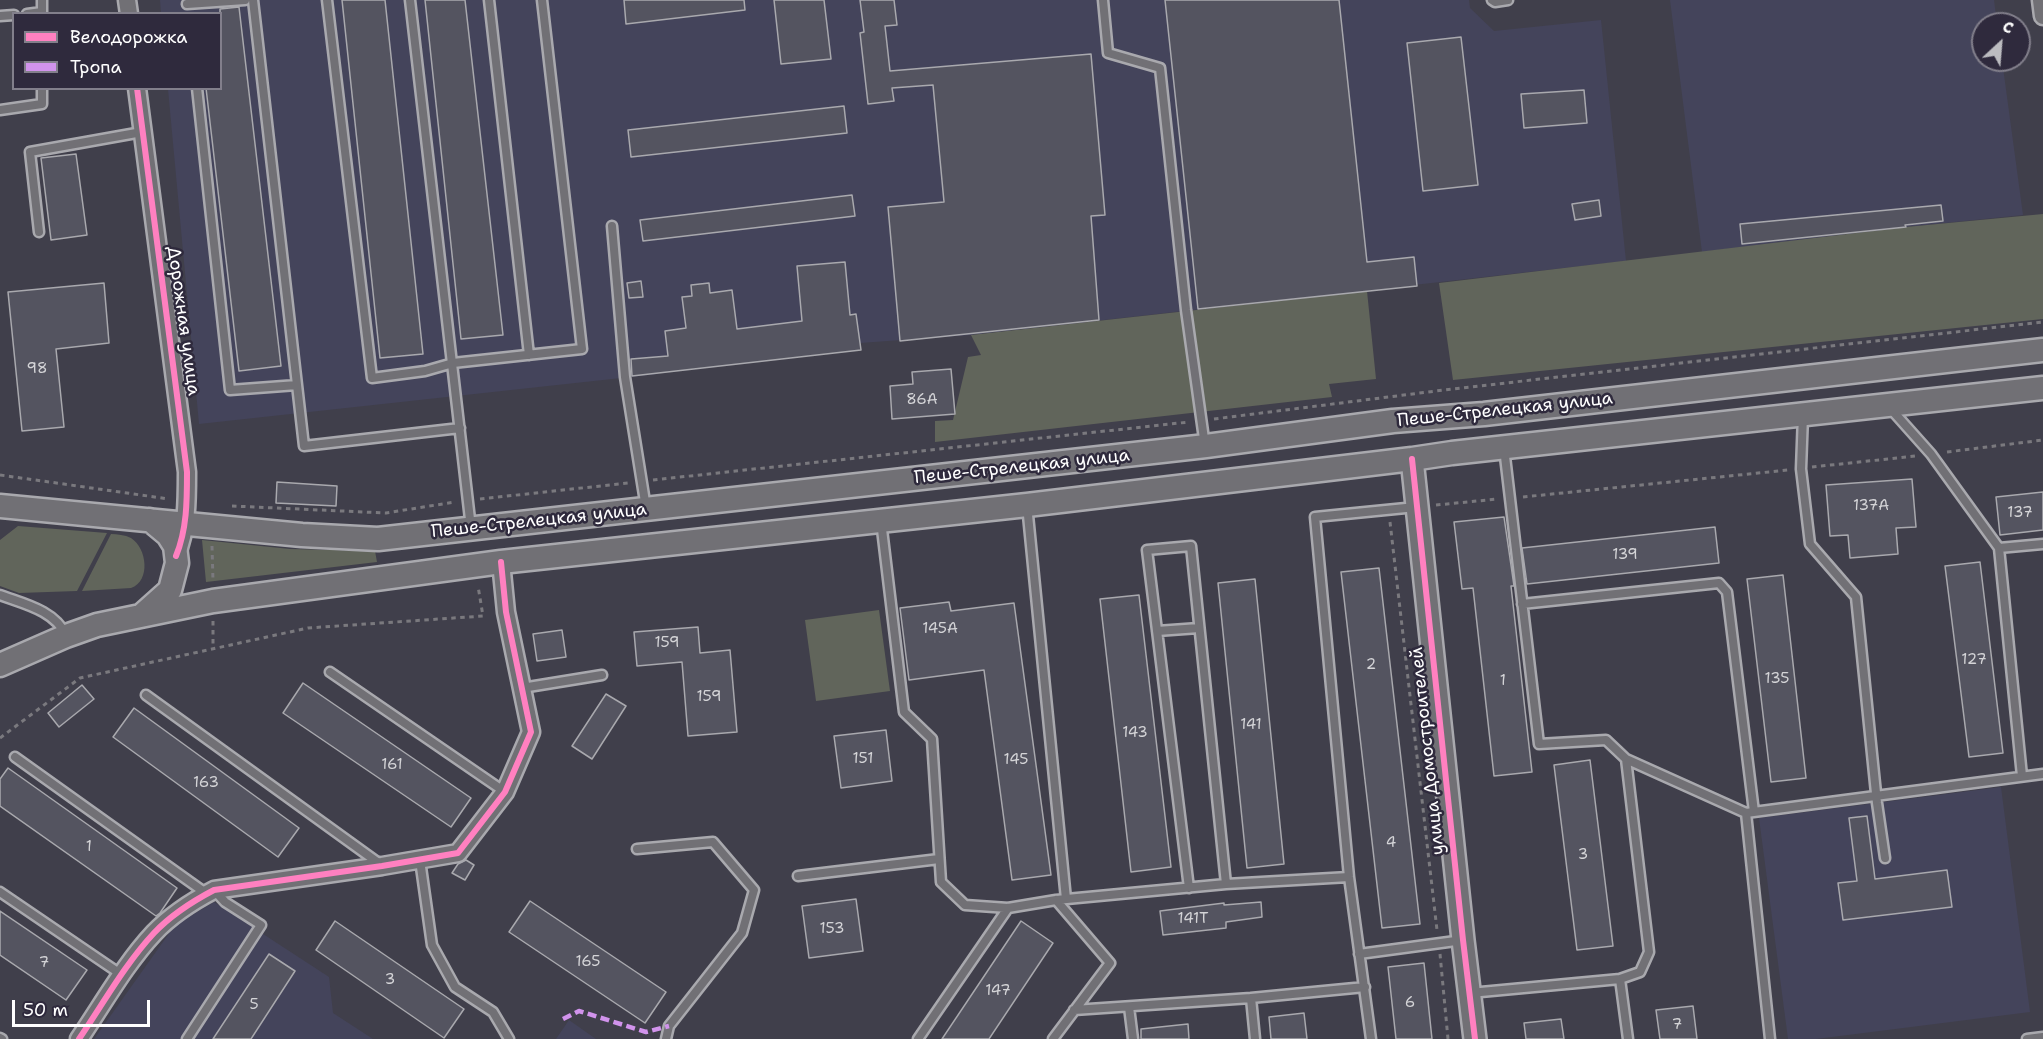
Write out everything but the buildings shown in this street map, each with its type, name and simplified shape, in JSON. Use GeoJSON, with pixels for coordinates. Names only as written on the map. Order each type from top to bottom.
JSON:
{"type":"FeatureCollection","features":[{"type":"Feature","properties":{"kind":"main road","name":"Пеше-Стрелецкая улица"},"geometry":{"type":"LineString","coordinates":[[0,506],[302,535],[378,539],[1206,446],[1393,421],[1484,414],[2043,350]]}},
{"type":"Feature","properties":{"kind":"main road","name":"Пеше-Стрелецкая улица"},"geometry":{"type":"LineString","coordinates":[[0,665],[97,625],[213,601],[501,562],[1027,505],[1452,453],[2043,388]]}},
{"type":"Feature","properties":{"kind":"main road"},"geometry":{"type":"LineString","coordinates":[[139,617],[170,590],[175,576],[175,546],[168,535],[150,520]]}},
{"type":"Feature","properties":{"kind":"street"},"geometry":{"type":"LineString","coordinates":[[2041,0],[2043,16]]}},
{"type":"Feature","properties":{"kind":"street","name":"Дорожная улица"},"geometry":{"type":"LineString","coordinates":[[137,90],[187,472],[185,524],[182,543],[176,556]]}},
{"type":"Feature","properties":{"kind":"street","name":"улица Домостроителей"},"geometry":{"type":"LineString","coordinates":[[1412,459],[1475,1039]]}},
{"type":"Feature","properties":{"kind":"street"},"geometry":{"type":"LineString","coordinates":[[79,1039],[122,975],[154,933],[191,903],[211,892],[458,853],[506,792],[531,732],[506,612],[501,562]]}},
{"type":"Feature","properties":{"kind":"lane"},"geometry":{"type":"LineString","coordinates":[[188,6],[245,0]]}},
{"type":"Feature","properties":{"kind":"lane"},"geometry":{"type":"LineString","coordinates":[[253,0],[304,446],[460,428]]}},
{"type":"Feature","properties":{"kind":"lane"},"geometry":{"type":"LineString","coordinates":[[327,0],[372,378],[425,371],[453,363],[582,349],[542,0]]}},
{"type":"Feature","properties":{"kind":"lane"},"geometry":{"type":"LineString","coordinates":[[410,0],[471,529]]}},
{"type":"Feature","properties":{"kind":"lane"},"geometry":{"type":"LineString","coordinates":[[489,0],[529,355]]}},
{"type":"Feature","properties":{"kind":"lane"},"geometry":{"type":"LineString","coordinates":[[1103,0],[1108,53],[1160,69],[1186,310],[1206,446]]}},
{"type":"Feature","properties":{"kind":"lane"},"geometry":{"type":"LineString","coordinates":[[1492,0],[1494,2],[1508,0]]}},
{"type":"Feature","properties":{"kind":"lane"},"geometry":{"type":"LineString","coordinates":[[0,110],[42,104],[42,90]]}},
{"type":"Feature","properties":{"kind":"lane"},"geometry":{"type":"LineString","coordinates":[[197,90],[231,390],[297,385]]}},
{"type":"Feature","properties":{"kind":"lane"},"geometry":{"type":"LineString","coordinates":[[39,232],[30,152],[142,132]]}},
{"type":"Feature","properties":{"kind":"lane"},"geometry":{"type":"LineString","coordinates":[[612,226],[625,377],[646,509]]}},
{"type":"Feature","properties":{"kind":"lane"},"geometry":{"type":"LineString","coordinates":[[1887,405],[1931,454],[1999,548],[2022,776]]}},
{"type":"Feature","properties":{"kind":"lane"},"geometry":{"type":"LineString","coordinates":[[1803,414],[1801,469],[1810,544],[1856,597],[1876,795],[1885,858]]}},
{"type":"Feature","properties":{"kind":"lane"},"geometry":{"type":"LineString","coordinates":[[1504,448],[1539,744],[1606,740],[1626,759],[1750,812],[2043,774]]}},
{"type":"Feature","properties":{"kind":"lane"},"geometry":{"type":"LineString","coordinates":[[1027,505],[1066,899]]}},
{"type":"Feature","properties":{"kind":"lane"},"geometry":{"type":"LineString","coordinates":[[1371,1039],[1349,878],[1315,517],[1416,507]]}},
{"type":"Feature","properties":{"kind":"lane"},"geometry":{"type":"LineString","coordinates":[[881,521],[904,712],[932,739],[941,882],[965,905],[1008,908],[1056,900],[1226,884],[1349,878]]}},
{"type":"Feature","properties":{"kind":"lane"},"geometry":{"type":"LineString","coordinates":[[1999,548],[2043,544]]}},
{"type":"Feature","properties":{"kind":"lane"},"geometry":{"type":"LineString","coordinates":[[1189,888],[1148,550],[1191,546],[1226,884]]}},
{"type":"Feature","properties":{"kind":"lane"},"geometry":{"type":"LineString","coordinates":[[1522,604],[1719,583],[1726,592],[1750,812],[1770,1039]]}},
{"type":"Feature","properties":{"kind":"lane"},"geometry":{"type":"LineString","coordinates":[[0,595],[50,615],[60,624],[66,636]]}},
{"type":"Feature","properties":{"kind":"lane"},"geometry":{"type":"LineString","coordinates":[[1157,631],[1199,628]]}},
{"type":"Feature","properties":{"kind":"lane"},"geometry":{"type":"LineString","coordinates":[[330,672],[506,792]]}},
{"type":"Feature","properties":{"kind":"lane"},"geometry":{"type":"LineString","coordinates":[[522,688],[602,675]]}},
{"type":"Feature","properties":{"kind":"lane"},"geometry":{"type":"LineString","coordinates":[[146,695],[382,866]]}},
{"type":"Feature","properties":{"kind":"lane"},"geometry":{"type":"LineString","coordinates":[[15,757],[261,925],[188,1039]]}},
{"type":"Feature","properties":{"kind":"lane"},"geometry":{"type":"LineString","coordinates":[[1470,993],[1620,979],[1640,972],[1649,952],[1626,759]]}},
{"type":"Feature","properties":{"kind":"lane"},"geometry":{"type":"LineString","coordinates":[[637,849],[713,842],[754,890],[742,933],[669,1026],[666,1039]]}},
{"type":"Feature","properties":{"kind":"lane"},"geometry":{"type":"LineString","coordinates":[[798,876],[939,859]]}},
{"type":"Feature","properties":{"kind":"lane"},"geometry":{"type":"LineString","coordinates":[[420,860],[432,945],[455,987],[493,1012],[509,1039]]}},
{"type":"Feature","properties":{"kind":"lane"},"geometry":{"type":"LineString","coordinates":[[0,892],[122,975]]}},
{"type":"Feature","properties":{"kind":"lane"},"geometry":{"type":"LineString","coordinates":[[1053,1039],[1110,963],[1056,900]]}},
{"type":"Feature","properties":{"kind":"lane"},"geometry":{"type":"LineString","coordinates":[[918,1039],[1008,908]]}},
{"type":"Feature","properties":{"kind":"lane"},"geometry":{"type":"LineString","coordinates":[[1359,954],[1463,940]]}},
{"type":"Feature","properties":{"kind":"lane"},"geometry":{"type":"LineString","coordinates":[[1620,979],[1628,1039]]}},
{"type":"Feature","properties":{"kind":"lane"},"geometry":{"type":"LineString","coordinates":[[1074,1010],[1251,998],[1365,987]]}},
{"type":"Feature","properties":{"kind":"lane"},"geometry":{"type":"LineString","coordinates":[[1251,998],[1255,1039]]}},
{"type":"Feature","properties":{"kind":"lane"},"geometry":{"type":"LineString","coordinates":[[1129,1007],[1133,1039]]}},
{"type":"Feature","properties":{"kind":"lane"},"geometry":{"type":"LineString","coordinates":[[2027,1039],[2043,1037]]}},
{"type":"Feature","properties":{"kind":"path"},"geometry":{"type":"LineString","coordinates":[[226,506],[386,513],[640,481],[1202,421],[1444,390],[2043,322]]}},
{"type":"Feature","properties":{"kind":"path"},"geometry":{"type":"LineString","coordinates":[[1416,507],[1801,469],[2043,440]]}},
{"type":"Feature","properties":{"kind":"path"},"geometry":{"type":"LineString","coordinates":[[0,475],[187,502]]}},
{"type":"Feature","properties":{"kind":"path"},"geometry":{"type":"LineString","coordinates":[[1389,509],[1449,1039]]}},
{"type":"Feature","properties":{"kind":"path"},"geometry":{"type":"LineString","coordinates":[[212,527],[213,648]]}},
{"type":"Feature","properties":{"kind":"path"},"geometry":{"type":"LineString","coordinates":[[0,738],[80,678],[308,628],[483,616],[475,566]]}},
{"type":"Feature","properties":{"kind":"shaded area"},"geometry":{"type":"Polygon","coordinates":[[[160,0],[1469,0],[1470,8],[1494,31],[1601,20],[1626,261],[971,335],[860,343],[861,350],[670,372],[669,365],[658,366],[658,374],[199,424],[168,90],[222,90],[222,12],[161,12],[160,0]]]}},
{"type":"Feature","properties":{"kind":"shaded area"},"geometry":{"type":"Polygon","coordinates":[[[1670,0],[1994,0],[1996,12],[1971,12],[1971,72],[2004,72],[2023,215],[1702,252],[1670,0]]]}},
{"type":"Feature","properties":{"kind":"shaded area"},"geometry":{"type":"Polygon","coordinates":[[[2043,214],[2043,319],[1453,380],[1439,283],[1906,227],[2043,214]]]}},
{"type":"Feature","properties":{"kind":"shaded area"},"geometry":{"type":"Polygon","coordinates":[[[1367,291],[1376,379],[1329,384],[1332,397],[935,442],[935,421],[953,420],[968,357],[981,355],[971,335],[1367,291]]]}},
{"type":"Feature","properties":{"kind":"shaded area"},"geometry":{"type":"Polygon","coordinates":[[[18,526],[107,533],[77,591],[19,593],[0,586],[0,540],[18,526]]]}},
{"type":"Feature","properties":{"kind":"shaded area"},"geometry":{"type":"Polygon","coordinates":[[[111,534],[131,538],[141,549],[144,564],[142,579],[131,588],[82,591],[111,534]]]}},
{"type":"Feature","properties":{"kind":"shaded area"},"geometry":{"type":"Polygon","coordinates":[[[202,540],[290,549],[375,551],[377,562],[206,582],[202,540]]]}},
{"type":"Feature","properties":{"kind":"shaded area"},"geometry":{"type":"Polygon","coordinates":[[[879,610],[890,691],[816,701],[805,620],[879,610]]]}},
{"type":"Feature","properties":{"kind":"shaded area"},"geometry":{"type":"Polygon","coordinates":[[[2001,787],[2030,1012],[1816,1039],[1788,1039],[1759,818],[2001,787]]]}},
{"type":"Feature","properties":{"kind":"shaded area"},"geometry":{"type":"Polygon","coordinates":[[[214,902],[329,977],[333,1013],[373,1039],[94,1039],[175,925],[214,902]]]}},
{"type":"Feature","properties":{"kind":"shaded area"},"geometry":{"type":"Polygon","coordinates":[[[569,1020],[586,1032],[596,1039],[556,1039],[569,1020]]]}},
{"type":"Feature","properties":{"kind":"marked path"},"geometry":{"type":"LineString","coordinates":[[563,1019],[579,1011],[646,1032],[669,1026]]}},
{"type":"Feature","properties":{"kind":"cycle path"},"geometry":{"type":"LineString","coordinates":[[137,90],[187,472],[184,525],[176,556]]}},
{"type":"Feature","properties":{"kind":"cycle path"},"geometry":{"type":"LineString","coordinates":[[1412,459],[1475,1039]]}},
{"type":"Feature","properties":{"kind":"cycle path"},"geometry":{"type":"LineString","coordinates":[[79,1039],[143,945],[182,909],[214,890],[458,853],[505,792],[531,732],[506,612],[501,562]]}}]}
